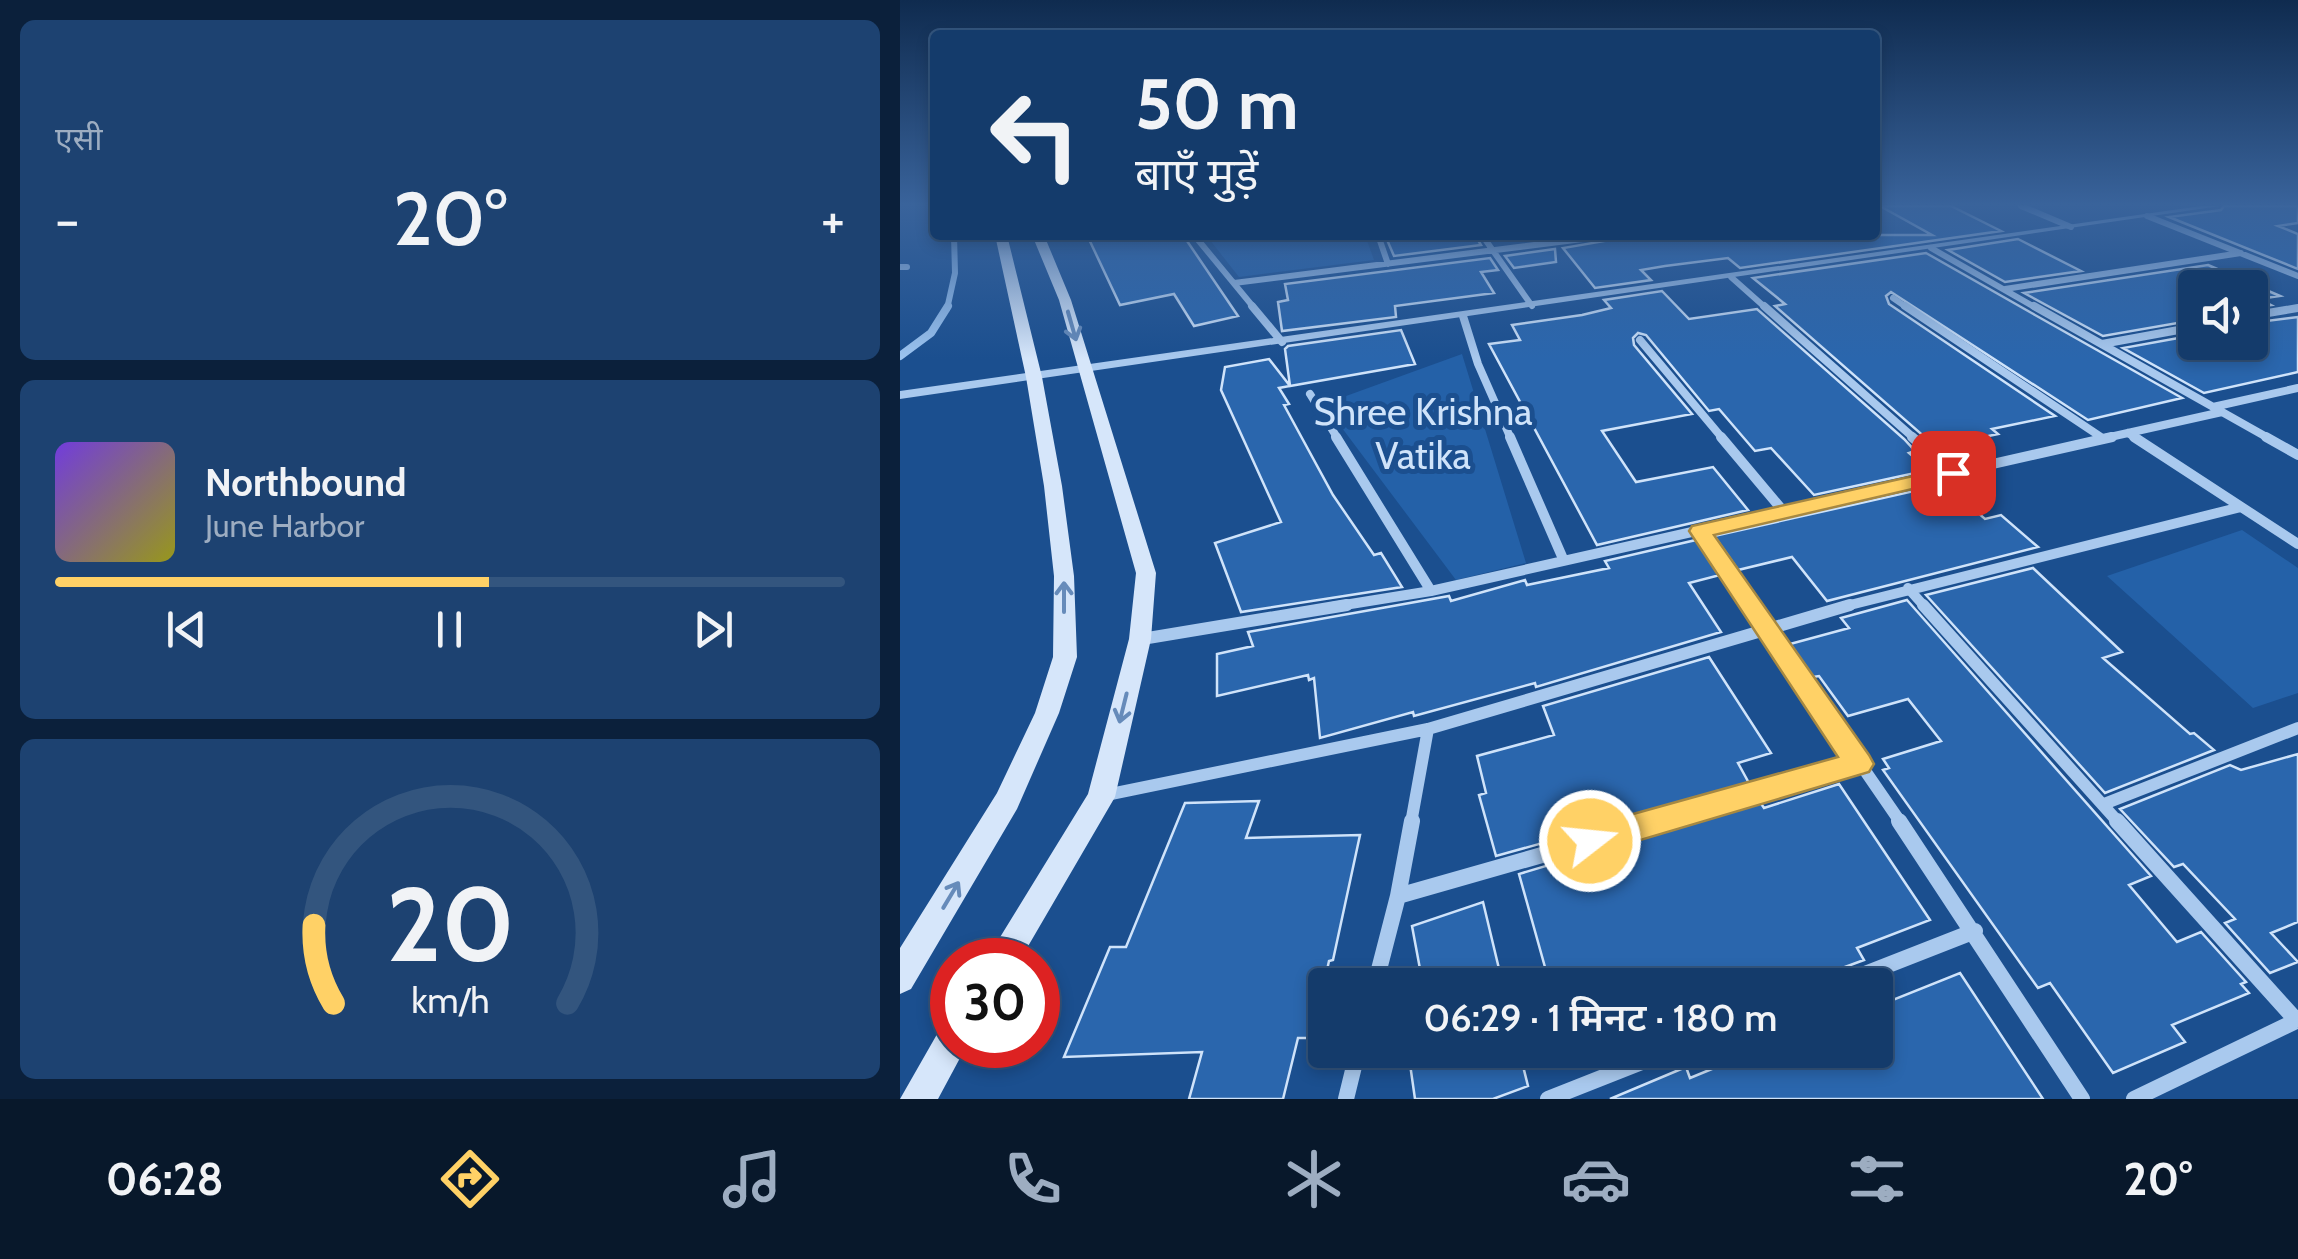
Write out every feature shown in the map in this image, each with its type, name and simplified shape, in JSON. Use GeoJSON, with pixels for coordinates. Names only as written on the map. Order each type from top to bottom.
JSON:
{"type":"FeatureCollection","features":[{"type":"Feature","properties":{"kind":"main road"},"geometry":{"type":"LineString","coordinates":[[900,978],[1007,801],[1047,713],[1065,657],[1064,576],[1034,377],[1006,257]]}},
{"type":"Feature","properties":{"kind":"main road"},"geometry":{"type":"LineString","coordinates":[[1015,938],[1100,796],[1140,639],[1146,573],[1065,300],[1047,257]]}},
{"type":"Feature","properties":{"kind":"main road"},"geometry":{"type":"LineString","coordinates":[[918,1099],[936,1068]]}},
{"type":"Feature","properties":{"kind":"street"},"geometry":{"type":"LineString","coordinates":[[1213,257],[1282,342]]}},
{"type":"Feature","properties":{"kind":"street"},"geometry":{"type":"LineString","coordinates":[[1386,257],[1388,264]]}},
{"type":"Feature","properties":{"kind":"street"},"geometry":{"type":"LineString","coordinates":[[1234,283],[1438,257]]}},
{"type":"Feature","properties":{"kind":"street"},"geometry":{"type":"LineString","coordinates":[[1498,257],[1532,306]]}},
{"type":"Feature","properties":{"kind":"street"},"geometry":{"type":"LineString","coordinates":[[900,395],[1866,257]]}},
{"type":"Feature","properties":{"kind":"street"},"geometry":{"type":"LineString","coordinates":[[1947,257],[2298,455]]}},
{"type":"Feature","properties":{"kind":"street"},"geometry":{"type":"LineString","coordinates":[[2004,289],[2213,257]]}},
{"type":"Feature","properties":{"kind":"street"},"geometry":{"type":"LineString","coordinates":[[2252,257],[2298,276]]}},
{"type":"Feature","properties":{"kind":"street"},"geometry":{"type":"LineString","coordinates":[[1730,277],[1953,473]]}},
{"type":"Feature","properties":{"kind":"street"},"geometry":{"type":"LineString","coordinates":[[1893,298],[2104,439]]}},
{"type":"Feature","properties":{"kind":"street"},"geometry":{"type":"LineString","coordinates":[[2268,313],[2298,308]]}},
{"type":"Feature","properties":{"kind":"street"},"geometry":{"type":"LineString","coordinates":[[1463,316],[1478,364],[1564,561]]}},
{"type":"Feature","properties":{"kind":"street"},"geometry":{"type":"LineString","coordinates":[[2101,344],[2178,329]]}},
{"type":"Feature","properties":{"kind":"street"},"geometry":{"type":"LineString","coordinates":[[1640,340],[1784,512]]}},
{"type":"Feature","properties":{"kind":"street"},"geometry":{"type":"LineString","coordinates":[[1140,639],[1431,591],[2104,439],[2298,388]]}},
{"type":"Feature","properties":{"kind":"street"},"geometry":{"type":"LineString","coordinates":[[1310,394],[1431,591]]}},
{"type":"Feature","properties":{"kind":"street"},"geometry":{"type":"LineString","coordinates":[[2128,433],[2298,544]]}},
{"type":"Feature","properties":{"kind":"street"},"geometry":{"type":"LineString","coordinates":[[1100,796],[1428,729],[1908,588],[2241,507]]}},
{"type":"Feature","properties":{"kind":"street"},"geometry":{"type":"LineString","coordinates":[[1700,531],[1975,931],[2082,1099]]}},
{"type":"Feature","properties":{"kind":"street"},"geometry":{"type":"LineString","coordinates":[[1908,588],[2297,1020],[2134,1099]]}},
{"type":"Feature","properties":{"kind":"street"},"geometry":{"type":"LineString","coordinates":[[2104,804],[2298,728]]}},
{"type":"Feature","properties":{"kind":"street"},"geometry":{"type":"LineString","coordinates":[[1379,968],[1398,896],[1428,729]]}},
{"type":"Feature","properties":{"kind":"street"},"geometry":{"type":"LineString","coordinates":[[1398,896],[1859,764]]}},
{"type":"Feature","properties":{"kind":"street"},"geometry":{"type":"LineString","coordinates":[[1880,968],[1975,931]]}},
{"type":"Feature","properties":{"kind":"street"},"geometry":{"type":"LineString","coordinates":[[1346,1099],[1354,1068]]}},
{"type":"Feature","properties":{"kind":"street"},"geometry":{"type":"LineString","coordinates":[[1548,1099],[1626,1068]]}},
{"type":"Feature","properties":{"kind":"green space"},"geometry":{"type":"Polygon","coordinates":[[[1224,257],[1374,260],[1239,277],[1224,257]]]}},
{"type":"Feature","properties":{"kind":"green space","name":"Shree Krishna Vatika"},"geometry":{"type":"Polygon","coordinates":[[[1462,354],[1526,563],[1456,580],[1324,404],[1462,354]]]}},
{"type":"Feature","properties":{"kind":"green space"},"geometry":{"type":"Polygon","coordinates":[[[2242,530],[2298,568],[2298,693],[2253,708],[2107,576],[2242,530]]]}},
{"type":"Feature","properties":{"kind":"building"},"geometry":{"type":"Polygon","coordinates":[[[1098,257],[1198,257],[1238,316],[1194,326],[1174,294],[1120,305],[1098,257]]]}},
{"type":"Feature","properties":{"kind":"building"},"geometry":{"type":"Polygon","coordinates":[[[1506,257],[1556,257],[1556,262],[1514,268],[1506,257]]]}},
{"type":"Feature","properties":{"kind":"building"},"geometry":{"type":"Polygon","coordinates":[[[1570,257],[1816,257],[1740,268],[1728,258],[1665,266],[1641,270],[1651,280],[1595,288],[1570,257]]]}},
{"type":"Feature","properties":{"kind":"building"},"geometry":{"type":"Polygon","coordinates":[[[1896,257],[1934,257],[2182,398],[2088,420],[1891,292],[1886,296],[1889,304],[2055,416],[1992,429],[1998,434],[1936,447],[1775,306],[1785,304],[1753,278],[1896,257]]]}},
{"type":"Feature","properties":{"kind":"building"},"geometry":{"type":"Polygon","coordinates":[[[1961,257],[2054,257],[2081,271],[2005,282],[1961,257]]]}},
{"type":"Feature","properties":{"kind":"building"},"geometry":{"type":"Polygon","coordinates":[[[2269,257],[2298,257],[2298,269],[2269,257]]]}},
{"type":"Feature","properties":{"kind":"building"},"geometry":{"type":"Polygon","coordinates":[[[1490,258],[1498,270],[1481,272],[1494,293],[1395,306],[1396,317],[1282,331],[1278,302],[1288,300],[1285,284],[1490,258]]]}},
{"type":"Feature","properties":{"kind":"building"},"geometry":{"type":"Polygon","coordinates":[[[2208,265],[2220,270],[2178,270],[2178,323],[2103,336],[2024,293],[2208,265]]]}},
{"type":"Feature","properties":{"kind":"building"},"geometry":{"type":"Polygon","coordinates":[[[1662,291],[1689,319],[1757,309],[1904,439],[1915,451],[1909,453],[1929,470],[1814,495],[1771,448],[1755,451],[1719,409],[1709,411],[1646,335],[1638,333],[1633,338],[1634,345],[1692,414],[1602,431],[1636,482],[1713,467],[1748,510],[1597,545],[1489,344],[1520,340],[1512,325],[1582,315],[1611,308],[1604,300],[1662,291]]]}},
{"type":"Feature","properties":{"kind":"building"},"geometry":{"type":"Polygon","coordinates":[[[2298,317],[2298,372],[2204,393],[2123,348],[2178,338],[2178,360],[2268,360],[2268,321],[2298,317]]]}},
{"type":"Feature","properties":{"kind":"building"},"geometry":{"type":"Polygon","coordinates":[[[1401,330],[1415,364],[1290,386],[1285,349],[1288,346],[1401,330]]]}},
{"type":"Feature","properties":{"kind":"building"},"geometry":{"type":"Polygon","coordinates":[[[1269,359],[1290,386],[1279,388],[1289,404],[1284,405],[1333,495],[1374,555],[1381,553],[1402,587],[1241,612],[1215,543],[1281,522],[1221,390],[1225,367],[1269,359]]]}},
{"type":"Feature","properties":{"kind":"building"},"geometry":{"type":"Polygon","coordinates":[[[1945,484],[1985,519],[2001,515],[2038,547],[1827,601],[1792,557],[1738,570],[1714,536],[1945,484]]]}},
{"type":"Feature","properties":{"kind":"building"},"geometry":{"type":"Polygon","coordinates":[[[1696,540],[1720,575],[1689,583],[1721,632],[1536,687],[1535,683],[1320,738],[1314,678],[1309,680],[1308,675],[1217,696],[1217,654],[1253,646],[1248,632],[1449,596],[1451,601],[1525,580],[1527,585],[1609,568],[1605,561],[1696,540]]]}},
{"type":"Feature","properties":{"kind":"building"},"geometry":{"type":"Polygon","coordinates":[[[2033,568],[2122,652],[2103,658],[2214,750],[2105,793],[1926,595],[2033,568]]]}},
{"type":"Feature","properties":{"kind":"building"},"geometry":{"type":"Polygon","coordinates":[[[1907,600],[2151,876],[2129,885],[2177,942],[2201,932],[2246,982],[2241,984],[2249,993],[2172,1025],[2185,1042],[2113,1073],[2050,983],[2038,988],[1883,770],[1889,768],[1883,759],[1941,741],[1908,699],[1848,716],[1790,644],[1849,628],[1841,618],[1907,600]]]}},
{"type":"Feature","properties":{"kind":"building"},"geometry":{"type":"Polygon","coordinates":[[[1709,657],[1771,753],[1738,763],[1750,785],[1496,856],[1479,795],[1486,793],[1477,756],[1554,735],[1543,706],[1709,657]]]}},
{"type":"Feature","properties":{"kind":"building"},"geometry":{"type":"Polygon","coordinates":[[[2298,754],[2298,922],[2271,933],[2298,962],[2270,973],[2225,923],[2235,919],[2183,864],[2174,867],[2120,809],[2230,765],[2241,770],[2298,754]]]}},
{"type":"Feature","properties":{"kind":"building"},"geometry":{"type":"Polygon","coordinates":[[[1839,784],[1930,920],[1857,948],[1864,960],[1842,968],[1545,968],[1519,874],[1760,802],[1764,808],[1839,784]]]}},
{"type":"Feature","properties":{"kind":"building"},"geometry":{"type":"Polygon","coordinates":[[[1259,801],[1246,838],[1360,835],[1333,960],[1327,968],[1308,968],[1308,1038],[1298,1038],[1283,1099],[1189,1099],[1202,1052],[1064,1057],[1110,947],[1126,947],[1185,803],[1259,801]]]}},
{"type":"Feature","properties":{"kind":"building"},"geometry":{"type":"Polygon","coordinates":[[[1483,902],[1499,968],[1420,968],[1412,926],[1483,902]]]}},
{"type":"Feature","properties":{"kind":"building"},"geometry":{"type":"Polygon","coordinates":[[[1960,973],[2043,1099],[1610,1099],[1684,1068],[1690,1078],[1714,1068],[1893,1068],[1893,1000],[1960,973]]]}},
{"type":"Feature","properties":{"kind":"building"},"geometry":{"type":"Polygon","coordinates":[[[1411,1068],[1524,1068],[1528,1086],[1493,1099],[1415,1099],[1411,1068]]]}},
{"type":"Feature","properties":{"kind":"waterway"},"geometry":{"type":"LineString","coordinates":[[947,307],[955,257]]}},
{"type":"Feature","properties":{"kind":"waterway"},"geometry":{"type":"LineString","coordinates":[[900,356],[931,333],[947,307]]}},
{"type":"Feature","properties":{"kind":"route"},"geometry":{"type":"LineString","coordinates":[[1590,841],[1859,764],[1700,531],[1953,473]]}}]}
